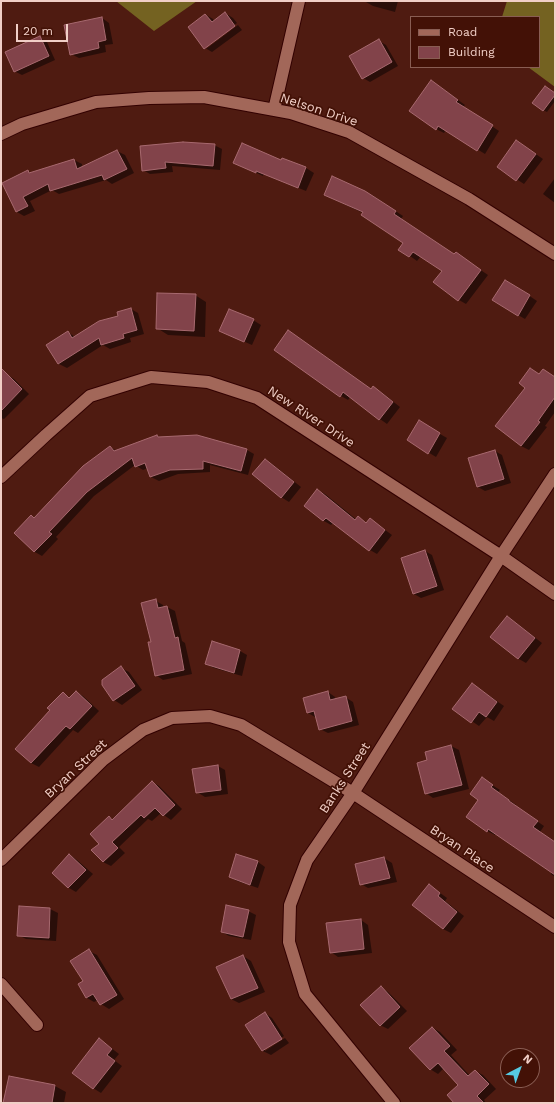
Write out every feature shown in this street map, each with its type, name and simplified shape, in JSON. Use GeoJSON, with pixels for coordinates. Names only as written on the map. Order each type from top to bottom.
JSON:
{"type":"FeatureCollection","features":[{"type":"Feature","properties":{"kind":"street"},"geometry":{"type":"LineString","coordinates":[[274,110],[299,1]]}},
{"type":"Feature","properties":{"kind":"street","name":"Nelson Drive"},"geometry":{"type":"LineString","coordinates":[[1,134],[22,124],[96,102],[149,98],[204,97],[291,113],[349,132],[469,199],[555,254]]}},
{"type":"Feature","properties":{"kind":"street","name":"New River Drive"},"geometry":{"type":"LineString","coordinates":[[1,477],[90,396],[151,377],[208,382],[257,398],[501,556],[555,594]]}},
{"type":"Feature","properties":{"kind":"street","name":"Banks Street"},"geometry":{"type":"LineString","coordinates":[[394,1103],[305,994],[289,942],[290,905],[307,860],[353,793],[501,556],[555,474]]}},
{"type":"Feature","properties":{"kind":"street","name":"Bryan Street"},"geometry":{"type":"LineString","coordinates":[[1,860],[102,760],[143,730],[172,718],[210,716],[241,726],[353,793]]}},
{"type":"Feature","properties":{"kind":"street","name":"Bryan Place"},"geometry":{"type":"LineString","coordinates":[[353,793],[555,927]]}},
{"type":"Feature","properties":{"kind":"street"},"geometry":{"type":"LineString","coordinates":[[1,984],[37,1025]]}},
{"type":"Feature","properties":{"kind":"shaded area"},"geometry":{"type":"Polygon","coordinates":[[[116,1],[197,1],[154,31],[116,1]]]}},
{"type":"Feature","properties":{"kind":"shaded area"},"geometry":{"type":"Polygon","coordinates":[[[507,1],[555,1],[555,87],[529,68],[540,68],[540,16],[502,16],[507,1]]]}},
{"type":"Feature","properties":{"kind":"building"},"geometry":{"type":"Polygon","coordinates":[[[225,12],[235,26],[204,49],[188,27],[205,14],[212,22],[225,12]]]}},
{"type":"Feature","properties":{"kind":"building"},"geometry":{"type":"Polygon","coordinates":[[[102,17],[106,40],[98,42],[99,48],[70,55],[64,25],[102,17]]]}},
{"type":"Feature","properties":{"kind":"building"},"geometry":{"type":"Polygon","coordinates":[[[40,36],[49,56],[14,72],[5,52],[40,36]]]}},
{"type":"Feature","properties":{"kind":"building"},"geometry":{"type":"Polygon","coordinates":[[[379,39],[392,62],[362,79],[349,56],[379,39]]]}},
{"type":"Feature","properties":{"kind":"building"},"geometry":{"type":"Polygon","coordinates":[[[431,80],[458,100],[456,102],[493,125],[477,151],[438,126],[436,130],[409,111],[431,80]]]}},
{"type":"Feature","properties":{"kind":"building"},"geometry":{"type":"Polygon","coordinates":[[[545,86],[555,93],[555,95],[543,111],[532,103],[545,86]]]}},
{"type":"Feature","properties":{"kind":"building"},"geometry":{"type":"Polygon","coordinates":[[[516,140],[536,154],[516,181],[497,167],[516,140]]]}},
{"type":"Feature","properties":{"kind":"building"},"geometry":{"type":"Polygon","coordinates":[[[183,142],[215,144],[213,166],[165,162],[166,168],[142,171],[140,146],[183,142]]]}},
{"type":"Feature","properties":{"kind":"building"},"geometry":{"type":"Polygon","coordinates":[[[242,143],[281,160],[282,158],[306,167],[298,188],[233,163],[242,143]]]}},
{"type":"Feature","properties":{"kind":"building"},"geometry":{"type":"Polygon","coordinates":[[[117,150],[127,169],[104,180],[102,175],[50,191],[48,184],[23,197],[28,206],[16,212],[2,183],[28,170],[29,173],[74,159],[77,169],[117,150]]]}},
{"type":"Feature","properties":{"kind":"building"},"geometry":{"type":"Polygon","coordinates":[[[332,176],[365,191],[396,211],[394,214],[454,254],[456,252],[481,270],[458,301],[433,282],[442,271],[413,252],[409,257],[398,250],[403,243],[361,215],[363,212],[324,195],[332,176]]]}},
{"type":"Feature","properties":{"kind":"building"},"geometry":{"type":"Polygon","coordinates":[[[505,280],[530,295],[518,316],[492,300],[505,280]]]}},
{"type":"Feature","properties":{"kind":"building"},"geometry":{"type":"Polygon","coordinates":[[[157,293],[196,294],[194,331],[156,329],[157,293]]]}},
{"type":"Feature","properties":{"kind":"building"},"geometry":{"type":"Polygon","coordinates":[[[131,308],[137,330],[123,334],[124,338],[101,345],[99,338],[58,364],[46,345],[68,331],[72,338],[99,321],[118,316],[117,312],[131,308]]]}},
{"type":"Feature","properties":{"kind":"building"},"geometry":{"type":"Polygon","coordinates":[[[229,309],[254,319],[244,342],[219,331],[229,309]]]}},
{"type":"Feature","properties":{"kind":"building"},"geometry":{"type":"Polygon","coordinates":[[[288,330],[371,389],[373,386],[393,402],[379,420],[343,392],[340,397],[274,350],[288,330]]]}},
{"type":"Feature","properties":{"kind":"building"},"geometry":{"type":"Polygon","coordinates":[[[1,368],[22,389],[1,411],[1,368]]]}},
{"type":"Feature","properties":{"kind":"building"},"geometry":{"type":"Polygon","coordinates":[[[530,368],[539,374],[543,369],[555,377],[555,397],[538,421],[540,422],[521,446],[495,426],[525,388],[519,383],[530,368]]]}},
{"type":"Feature","properties":{"kind":"building"},"geometry":{"type":"Polygon","coordinates":[[[419,420],[440,433],[428,454],[407,440],[419,420]]]}},
{"type":"Feature","properties":{"kind":"building"},"geometry":{"type":"Polygon","coordinates":[[[157,435],[158,437],[197,435],[247,449],[241,471],[203,461],[203,469],[170,470],[150,477],[145,463],[135,467],[132,458],[87,492],[49,532],[52,534],[34,552],[14,533],[31,515],[34,518],[83,466],[110,446],[114,451],[157,435]]]}},
{"type":"Feature","properties":{"kind":"building"},"geometry":{"type":"Polygon","coordinates":[[[495,450],[504,479],[477,487],[468,458],[495,450]]]}},
{"type":"Feature","properties":{"kind":"building"},"geometry":{"type":"Polygon","coordinates":[[[265,459],[294,482],[281,498],[252,474],[265,459]]]}},
{"type":"Feature","properties":{"kind":"building"},"geometry":{"type":"Polygon","coordinates":[[[317,489],[355,520],[358,516],[366,523],[370,518],[385,530],[369,551],[326,518],[323,521],[304,506],[317,489]]]}},
{"type":"Feature","properties":{"kind":"building"},"geometry":{"type":"Polygon","coordinates":[[[425,550],[437,586],[413,594],[401,558],[425,550]]]}},
{"type":"Feature","properties":{"kind":"building"},"geometry":{"type":"Polygon","coordinates":[[[156,599],[158,608],[167,606],[175,638],[178,637],[184,670],[155,676],[148,642],[151,642],[141,603],[156,599]]]}},
{"type":"Feature","properties":{"kind":"building"},"geometry":{"type":"Polygon","coordinates":[[[507,616],[535,638],[518,659],[490,637],[507,616]]]}},
{"type":"Feature","properties":{"kind":"building"},"geometry":{"type":"Polygon","coordinates":[[[212,641],[240,650],[234,673],[205,664],[212,641]]]}},
{"type":"Feature","properties":{"kind":"building"},"geometry":{"type":"Polygon","coordinates":[[[121,666],[135,686],[113,701],[102,685],[102,680],[121,666]]]}},
{"type":"Feature","properties":{"kind":"building"},"geometry":{"type":"Polygon","coordinates":[[[472,683],[497,702],[486,717],[479,712],[471,723],[452,709],[472,683]]]}},
{"type":"Feature","properties":{"kind":"building"},"geometry":{"type":"Polygon","coordinates":[[[76,691],[92,706],[70,729],[66,726],[31,763],[15,749],[50,710],[47,708],[63,692],[69,698],[76,691]]]}},
{"type":"Feature","properties":{"kind":"building"},"geometry":{"type":"Polygon","coordinates":[[[328,691],[330,700],[346,696],[352,721],[319,730],[314,711],[307,713],[303,698],[328,691]]]}},
{"type":"Feature","properties":{"kind":"building"},"geometry":{"type":"Polygon","coordinates":[[[451,745],[462,785],[425,794],[417,763],[427,760],[425,752],[451,745]]]}},
{"type":"Feature","properties":{"kind":"building"},"geometry":{"type":"Polygon","coordinates":[[[218,765],[221,790],[196,793],[192,769],[218,765]]]}},
{"type":"Feature","properties":{"kind":"building"},"geometry":{"type":"Polygon","coordinates":[[[482,777],[493,785],[491,787],[538,821],[533,827],[555,842],[555,875],[488,829],[487,832],[466,817],[478,800],[470,794],[482,777]]]}},
{"type":"Feature","properties":{"kind":"building"},"geometry":{"type":"Polygon","coordinates":[[[152,781],[175,805],[163,816],[155,808],[144,818],[141,815],[112,842],[118,848],[103,862],[91,850],[99,844],[90,834],[109,816],[112,820],[152,781]]]}},
{"type":"Feature","properties":{"kind":"building"},"geometry":{"type":"Polygon","coordinates":[[[69,854],[86,870],[68,888],[52,873],[69,854]]]}},
{"type":"Feature","properties":{"kind":"building"},"geometry":{"type":"Polygon","coordinates":[[[236,854],[258,861],[250,885],[229,877],[236,854]]]}},
{"type":"Feature","properties":{"kind":"building"},"geometry":{"type":"Polygon","coordinates":[[[384,857],[390,878],[360,885],[355,864],[384,857]]]}},
{"type":"Feature","properties":{"kind":"building"},"geometry":{"type":"Polygon","coordinates":[[[429,884],[440,893],[438,896],[457,912],[443,929],[412,905],[429,884]]]}},
{"type":"Feature","properties":{"kind":"building"},"geometry":{"type":"Polygon","coordinates":[[[226,905],[249,910],[243,937],[221,932],[226,905]]]}},
{"type":"Feature","properties":{"kind":"building"},"geometry":{"type":"Polygon","coordinates":[[[19,906],[50,908],[49,938],[17,936],[19,906]]]}},
{"type":"Feature","properties":{"kind":"building"},"geometry":{"type":"Polygon","coordinates":[[[361,919],[364,949],[330,953],[326,923],[361,919]]]}},
{"type":"Feature","properties":{"kind":"building"},"geometry":{"type":"Polygon","coordinates":[[[89,949],[117,995],[100,1005],[93,994],[86,998],[78,984],[83,981],[70,961],[89,949]]]}},
{"type":"Feature","properties":{"kind":"building"},"geometry":{"type":"Polygon","coordinates":[[[243,955],[258,988],[231,999],[216,967],[243,955]]]}},
{"type":"Feature","properties":{"kind":"building"},"geometry":{"type":"Polygon","coordinates":[[[381,986],[400,1007],[380,1026],[360,1005],[381,986]]]}},
{"type":"Feature","properties":{"kind":"building"},"geometry":{"type":"Polygon","coordinates":[[[265,1012],[282,1039],[262,1051],[245,1025],[265,1012]]]}},
{"type":"Feature","properties":{"kind":"building"},"geometry":{"type":"Polygon","coordinates":[[[432,1027],[450,1046],[444,1051],[468,1076],[475,1070],[489,1084],[477,1096],[484,1103],[454,1103],[447,1095],[458,1085],[438,1063],[430,1070],[409,1048],[432,1027]]]}},
{"type":"Feature","properties":{"kind":"building"},"geometry":{"type":"Polygon","coordinates":[[[99,1038],[112,1049],[107,1055],[115,1061],[93,1089],[72,1073],[99,1038]]]}},
{"type":"Feature","properties":{"kind":"building"},"geometry":{"type":"Polygon","coordinates":[[[9,1076],[55,1085],[52,1103],[3,1103],[9,1076]]]}}]}
